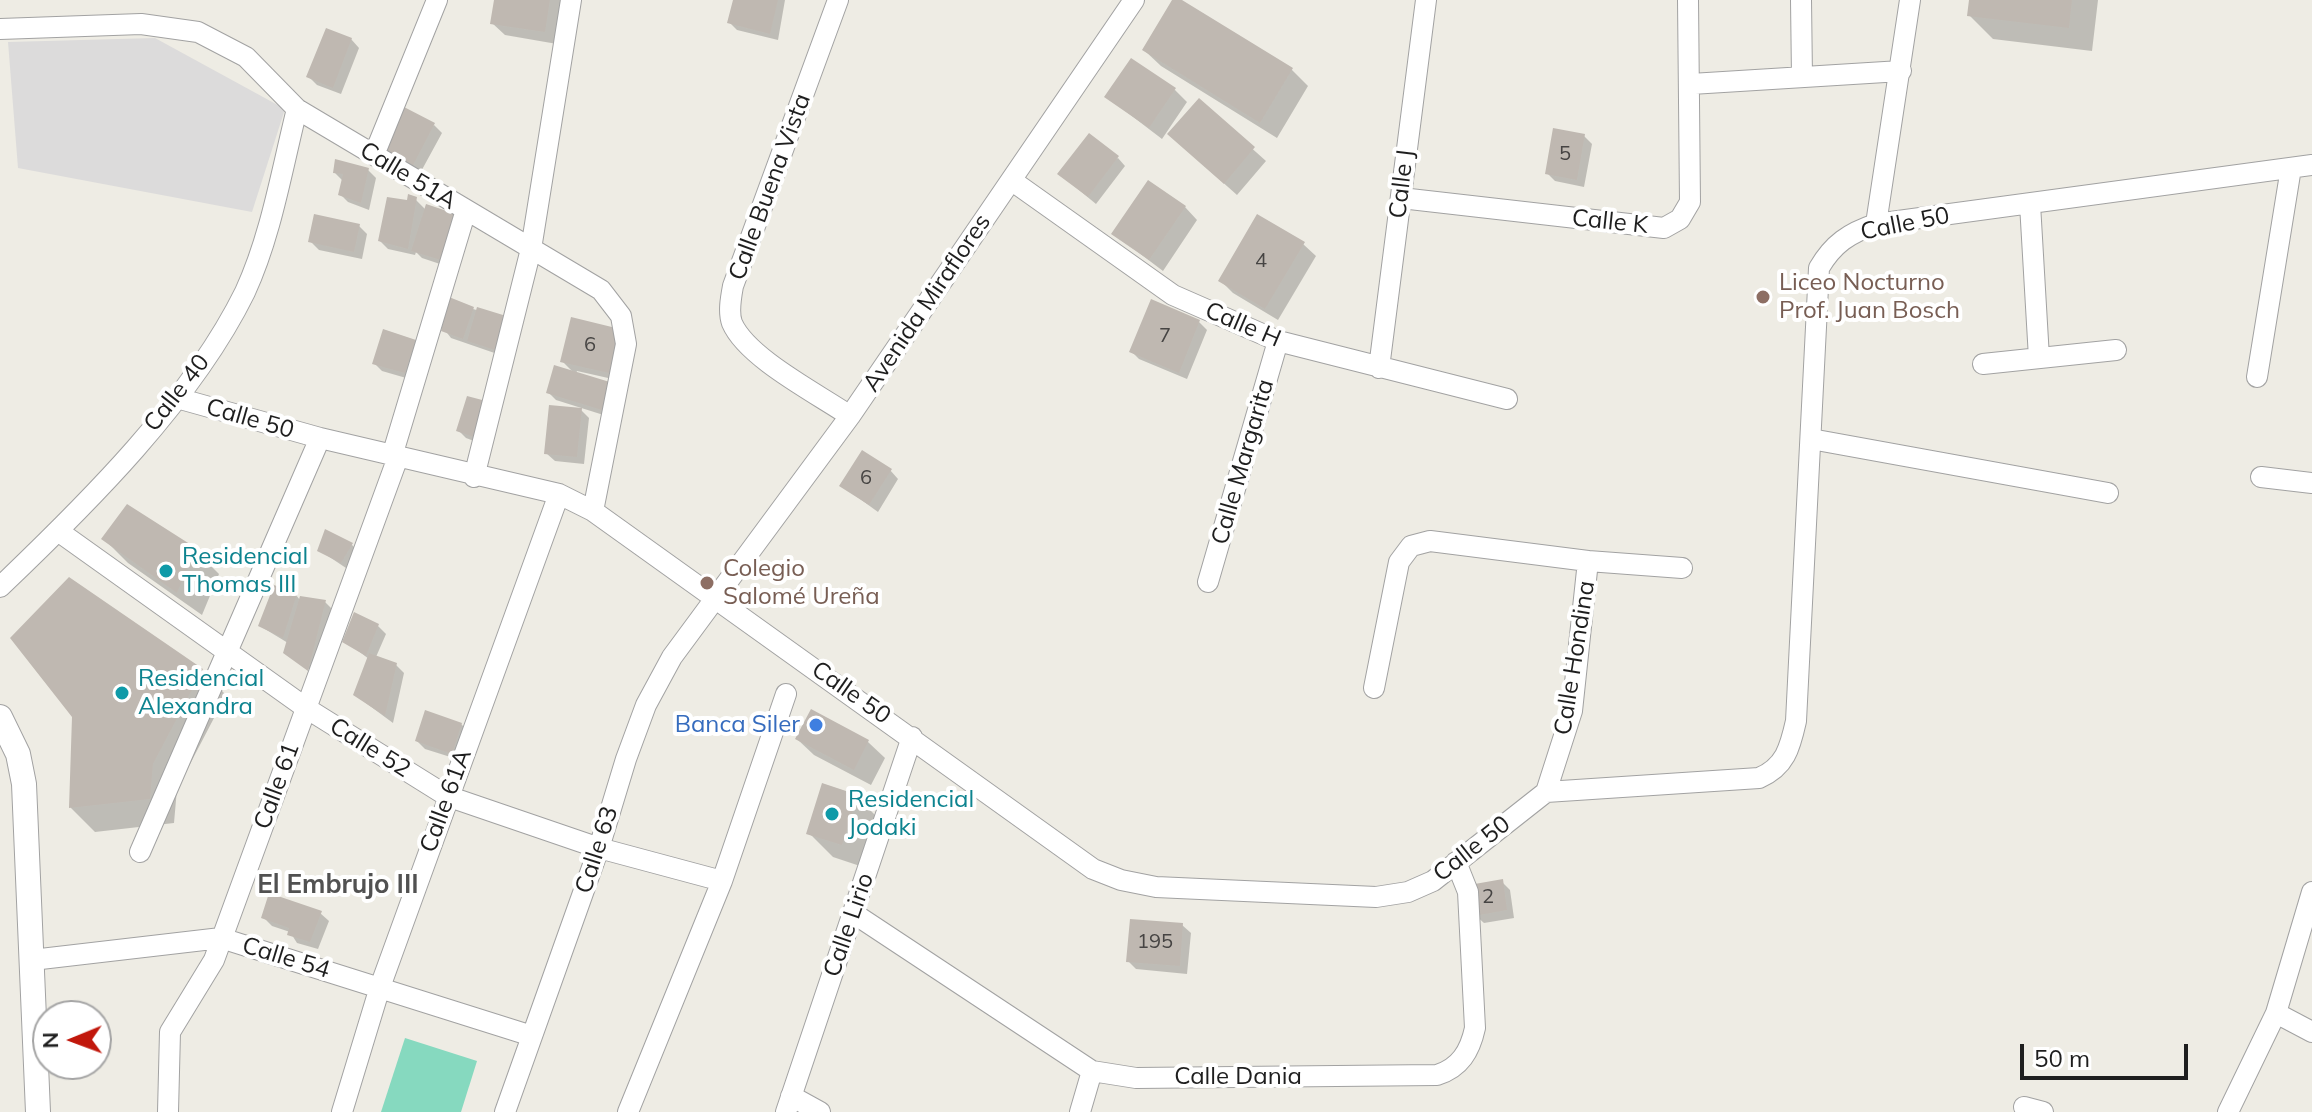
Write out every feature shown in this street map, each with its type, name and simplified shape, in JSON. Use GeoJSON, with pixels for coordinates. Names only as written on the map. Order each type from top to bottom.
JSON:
{"type":"FeatureCollection","features":[{"type":"Feature","properties":{"kind":"street"},"geometry":{"type":"LineString","coordinates":[[374,155],[437,0]]}},
{"type":"Feature","properties":{"kind":"street"},"geometry":{"type":"LineString","coordinates":[[474,477],[531,249],[571,0]]}},
{"type":"Feature","properties":{"kind":"street","name":"Calle Buena Vista"},"geometry":{"type":"LineString","coordinates":[[838,0],[733,286],[730,303],[731,321],[745,344],[850,416]]}},
{"type":"Feature","properties":{"kind":"street","name":"Avenida Miraflores"},"geometry":{"type":"LineString","coordinates":[[714,600],[850,416],[1134,0]]}},
{"type":"Feature","properties":{"kind":"street","name":"Calle J"},"geometry":{"type":"LineString","coordinates":[[1379,368],[1426,0]]}},
{"type":"Feature","properties":{"kind":"street"},"geometry":{"type":"LineString","coordinates":[[1688,0],[1691,84],[1901,71]]}},
{"type":"Feature","properties":{"kind":"street"},"geometry":{"type":"LineString","coordinates":[[1801,0],[1802,77]]}},
{"type":"Feature","properties":{"kind":"street"},"geometry":{"type":"LineString","coordinates":[[1876,224],[1910,0]]}},
{"type":"Feature","properties":{"kind":"street","name":"Calle 51A"},"geometry":{"type":"LineString","coordinates":[[0,29],[141,24],[198,32],[246,57],[297,109],[601,290],[621,316],[626,344],[593,511]]}},
{"type":"Feature","properties":{"kind":"street","name":"Calle K"},"geometry":{"type":"LineString","coordinates":[[1401,198],[1664,228],[1680,219],[1690,202],[1691,84]]}},
{"type":"Feature","properties":{"kind":"street","name":"Calle 40"},"geometry":{"type":"LineString","coordinates":[[0,587],[58,531],[177,398],[223,332],[246,289],[297,109]]}},
{"type":"Feature","properties":{"kind":"street","name":"Calle 50"},"geometry":{"type":"LineString","coordinates":[[177,398],[474,477],[559,494],[593,511],[1093,869],[1121,880],[1156,887],[1376,897],[1408,892],[1433,881],[1546,792],[1759,778],[1773,772],[1784,760],[1796,721],[1819,268],[1830,250],[1841,241],[1876,224],[2312,165]]}},
{"type":"Feature","properties":{"kind":"street"},"geometry":{"type":"LineString","coordinates":[[2257,377],[2291,168]]}},
{"type":"Feature","properties":{"kind":"street","name":"Calle H"},"geometry":{"type":"LineString","coordinates":[[1011,180],[1173,295],[1278,341],[1507,399]]}},
{"type":"Feature","properties":{"kind":"street"},"geometry":{"type":"LineString","coordinates":[[2030,204],[2039,358]]}},
{"type":"Feature","properties":{"kind":"street","name":"Calle 61"},"geometry":{"type":"LineString","coordinates":[[168,1112],[170,1032],[206,977],[306,708],[395,457],[466,210]]}},
{"type":"Feature","properties":{"kind":"street","name":"Calle Margarita"},"geometry":{"type":"LineString","coordinates":[[1208,582],[1278,341]]}},
{"type":"Feature","properties":{"kind":"street"},"geometry":{"type":"LineString","coordinates":[[1983,364],[2116,350]]}},
{"type":"Feature","properties":{"kind":"street"},"geometry":{"type":"LineString","coordinates":[[140,852],[320,438]]}},
{"type":"Feature","properties":{"kind":"street"},"geometry":{"type":"LineString","coordinates":[[1811,439],[2108,493]]}},
{"type":"Feature","properties":{"kind":"street"},"geometry":{"type":"LineString","coordinates":[[2261,477],[2312,483]]}},
{"type":"Feature","properties":{"kind":"street","name":"Calle 61A"},"geometry":{"type":"LineString","coordinates":[[342,1112],[380,987],[447,796],[559,494]]}},
{"type":"Feature","properties":{"kind":"street","name":"Calle 52"},"geometry":{"type":"LineString","coordinates":[[58,531],[306,708],[447,796],[599,848],[722,881]]}},
{"type":"Feature","properties":{"kind":"street","name":"Calle Hondina"},"geometry":{"type":"LineString","coordinates":[[1374,688],[1399,562],[1411,546],[1430,541],[1588,561],[1572,711],[1546,792]]}},
{"type":"Feature","properties":{"kind":"street"},"geometry":{"type":"LineString","coordinates":[[1588,561],[1682,568]]}},
{"type":"Feature","properties":{"kind":"street","name":"Calle 63"},"geometry":{"type":"LineString","coordinates":[[505,1112],[599,848],[646,705],[672,657],[714,600]]}},
{"type":"Feature","properties":{"kind":"street"},"geometry":{"type":"LineString","coordinates":[[628,1112],[722,881],[786,694]]}},
{"type":"Feature","properties":{"kind":"street"},"geometry":{"type":"LineString","coordinates":[[0,717],[18,754],[24,784],[38,1112]]}},
{"type":"Feature","properties":{"kind":"street","name":"Calle Lirio"},"geometry":{"type":"LineString","coordinates":[[788,1104],[912,737]]}},
{"type":"Feature","properties":{"kind":"street","name":"Calle Dania"},"geometry":{"type":"LineString","coordinates":[[853,913],[1092,1071],[1136,1078],[1437,1075],[1452,1070],[1472,1044],[1475,1028],[1468,892],[1456,862]]}},
{"type":"Feature","properties":{"kind":"street"},"geometry":{"type":"LineString","coordinates":[[2228,1112],[2276,1013],[2312,892]]}},
{"type":"Feature","properties":{"kind":"street","name":"Calle 54"},"geometry":{"type":"LineString","coordinates":[[32,960],[221,938],[532,1036]]}},
{"type":"Feature","properties":{"kind":"street"},"geometry":{"type":"LineString","coordinates":[[2276,1013],[2312,1032]]}},
{"type":"Feature","properties":{"kind":"street"},"geometry":{"type":"LineString","coordinates":[[1080,1112],[1092,1071]]}},
{"type":"Feature","properties":{"kind":"street"},"geometry":{"type":"LineString","coordinates":[[788,1104],[820,1112]]}},
{"type":"Feature","properties":{"kind":"shaded area"},"geometry":{"type":"Polygon","coordinates":[[[155,38],[285,109],[252,212],[18,168],[8,42],[155,38]]]}},
{"type":"Feature","properties":{"kind":"green space"},"geometry":{"type":"Polygon","coordinates":[[[405,1038],[477,1061],[461,1112],[381,1112],[405,1038]]]}},
{"type":"Feature","properties":{"kind":"building"},"geometry":{"type":"Polygon","coordinates":[[[494,0],[550,0],[545,32],[490,24],[494,0]]]}},
{"type":"Feature","properties":{"kind":"building"},"geometry":{"type":"Polygon","coordinates":[[[733,0],[778,0],[770,34],[727,23],[733,0]]]}},
{"type":"Feature","properties":{"kind":"building"},"geometry":{"type":"Polygon","coordinates":[[[1172,0],[1182,0],[1293,68],[1260,123],[1142,50],[1172,0]]]}},
{"type":"Feature","properties":{"kind":"building"},"geometry":{"type":"Polygon","coordinates":[[[1969,0],[2072,0],[2069,28],[1967,16],[1969,0]]]}},
{"type":"Feature","properties":{"kind":"building"},"geometry":{"type":"Polygon","coordinates":[[[326,28],[352,38],[333,88],[306,77],[326,28]]]}},
{"type":"Feature","properties":{"kind":"building"},"geometry":{"type":"Polygon","coordinates":[[[1131,58],[1176,88],[1149,128],[1104,97],[1131,58]]]}},
{"type":"Feature","properties":{"kind":"building"},"geometry":{"type":"Polygon","coordinates":[[[1199,98],[1255,147],[1224,184],[1167,134],[1199,98]]]}},
{"type":"Feature","properties":{"kind":"building"},"geometry":{"type":"Polygon","coordinates":[[[404,107],[435,123],[410,171],[379,154],[404,107]]]}},
{"type":"Feature","properties":{"kind":"building"},"geometry":{"type":"Polygon","coordinates":[[[1553,128],[1585,134],[1577,180],[1545,174],[1553,128]]]}},
{"type":"Feature","properties":{"kind":"building"},"geometry":{"type":"Polygon","coordinates":[[[1089,133],[1119,156],[1088,197],[1057,174],[1089,133]]]}},
{"type":"Feature","properties":{"kind":"building"},"geometry":{"type":"Polygon","coordinates":[[[335,159],[369,168],[361,203],[338,195],[343,174],[333,173],[335,159]]]}},
{"type":"Feature","properties":{"kind":"building"},"geometry":{"type":"Polygon","coordinates":[[[1148,180],[1186,206],[1149,260],[1111,234],[1148,180]]]}},
{"type":"Feature","properties":{"kind":"building"},"geometry":{"type":"Polygon","coordinates":[[[408,194],[417,197],[408,249],[378,241],[387,197],[407,200],[408,194]]]}},
{"type":"Feature","properties":{"kind":"building"},"geometry":{"type":"Polygon","coordinates":[[[426,204],[459,215],[444,261],[411,251],[426,204]]]}},
{"type":"Feature","properties":{"kind":"building"},"geometry":{"type":"Polygon","coordinates":[[[314,214],[360,224],[354,252],[308,242],[314,214]]]}},
{"type":"Feature","properties":{"kind":"building"},"geometry":{"type":"Polygon","coordinates":[[[1257,214],[1305,242],[1265,309],[1218,281],[1257,214]]]}},
{"type":"Feature","properties":{"kind":"building"},"geometry":{"type":"Polygon","coordinates":[[[444,295],[474,307],[463,339],[441,331],[443,323],[435,321],[444,295]]]}},
{"type":"Feature","properties":{"kind":"building"},"geometry":{"type":"Polygon","coordinates":[[[1151,299],[1200,320],[1179,373],[1129,352],[1151,299]]]}},
{"type":"Feature","properties":{"kind":"building"},"geometry":{"type":"Polygon","coordinates":[[[477,307],[503,315],[501,352],[467,341],[477,307]]]}},
{"type":"Feature","properties":{"kind":"building"},"geometry":{"type":"Polygon","coordinates":[[[571,317],[620,329],[609,373],[560,362],[571,317]]]}},
{"type":"Feature","properties":{"kind":"building"},"geometry":{"type":"Polygon","coordinates":[[[383,329],[416,340],[405,373],[372,364],[383,329]]]}},
{"type":"Feature","properties":{"kind":"building"},"geometry":{"type":"Polygon","coordinates":[[[554,365],[613,383],[605,411],[546,393],[554,365]]]}},
{"type":"Feature","properties":{"kind":"building"},"geometry":{"type":"Polygon","coordinates":[[[467,396],[486,401],[474,437],[456,431],[467,396]]]}},
{"type":"Feature","properties":{"kind":"building"},"geometry":{"type":"Polygon","coordinates":[[[549,405],[582,408],[577,457],[544,454],[549,405]]]}},
{"type":"Feature","properties":{"kind":"building"},"geometry":{"type":"Polygon","coordinates":[[[862,450],[892,469],[869,505],[839,486],[862,450]]]}},
{"type":"Feature","properties":{"kind":"building","name":"Residencial Thomas III"},"geometry":{"type":"Polygon","coordinates":[[[127,504],[196,548],[177,593],[101,539],[127,504]]]}},
{"type":"Feature","properties":{"kind":"building"},"geometry":{"type":"Polygon","coordinates":[[[325,529],[353,543],[341,563],[317,551],[325,529]]]}},
{"type":"Feature","properties":{"kind":"building","name":"Residencial Alexandra"},"geometry":{"type":"Polygon","coordinates":[[[69,577],[203,669],[153,764],[150,799],[69,808],[72,717],[10,638],[69,577]]]}},
{"type":"Feature","properties":{"kind":"building"},"geometry":{"type":"Polygon","coordinates":[[[274,585],[297,594],[283,638],[258,626],[274,585]]]}},
{"type":"Feature","properties":{"kind":"building"},"geometry":{"type":"Polygon","coordinates":[[[300,596],[326,600],[308,671],[283,653],[300,596]]]}},
{"type":"Feature","properties":{"kind":"building"},"geometry":{"type":"Polygon","coordinates":[[[354,612],[379,624],[366,656],[342,642],[354,612]]]}},
{"type":"Feature","properties":{"kind":"building"},"geometry":{"type":"Polygon","coordinates":[[[369,653],[397,663],[385,716],[353,695],[369,653]]]}},
{"type":"Feature","properties":{"kind":"building"},"geometry":{"type":"Polygon","coordinates":[[[811,709],[869,740],[854,770],[795,739],[811,709]]]}},
{"type":"Feature","properties":{"kind":"building"},"geometry":{"type":"Polygon","coordinates":[[[425,710],[462,723],[452,754],[415,741],[425,710]]]}},
{"type":"Feature","properties":{"kind":"building","name":"Residencial Jodaki"},"geometry":{"type":"Polygon","coordinates":[[[822,783],[858,795],[842,845],[806,834],[822,783]]]}},
{"type":"Feature","properties":{"kind":"building"},"geometry":{"type":"Polygon","coordinates":[[[1503,879],[1507,910],[1474,916],[1469,885],[1503,879]]]}},
{"type":"Feature","properties":{"kind":"building"},"geometry":{"type":"Polygon","coordinates":[[[269,893],[322,911],[310,942],[287,935],[289,928],[261,918],[269,893]]]}},
{"type":"Feature","properties":{"kind":"building"},"geometry":{"type":"Polygon","coordinates":[[[1130,919],[1183,923],[1180,966],[1126,962],[1130,919]]]}},
{"type":"Feature","properties":{"kind":"place","name":"Liceo Nocturno Prof. Juan Bosch"},"geometry":{"type":"Point","coordinates":[1763,297]}},
{"type":"Feature","properties":{"kind":"place","name":"Residencial Thomas III"},"geometry":{"type":"Point","coordinates":[166,571]}},
{"type":"Feature","properties":{"kind":"place","name":"Colegio Salomé Ureña"},"geometry":{"type":"Point","coordinates":[707,583]}},
{"type":"Feature","properties":{"kind":"place","name":"Residencial Alexandra"},"geometry":{"type":"Point","coordinates":[122,693]}},
{"type":"Feature","properties":{"kind":"place","name":"Banca Siler"},"geometry":{"type":"Point","coordinates":[816,725]}},
{"type":"Feature","properties":{"kind":"place","name":"Residencial Jodaki"},"geometry":{"type":"Point","coordinates":[832,814]}},
{"type":"Feature","properties":{"kind":"district","name":"El Embrujo III"},"geometry":{"type":"Point","coordinates":[338,885]}}]}
